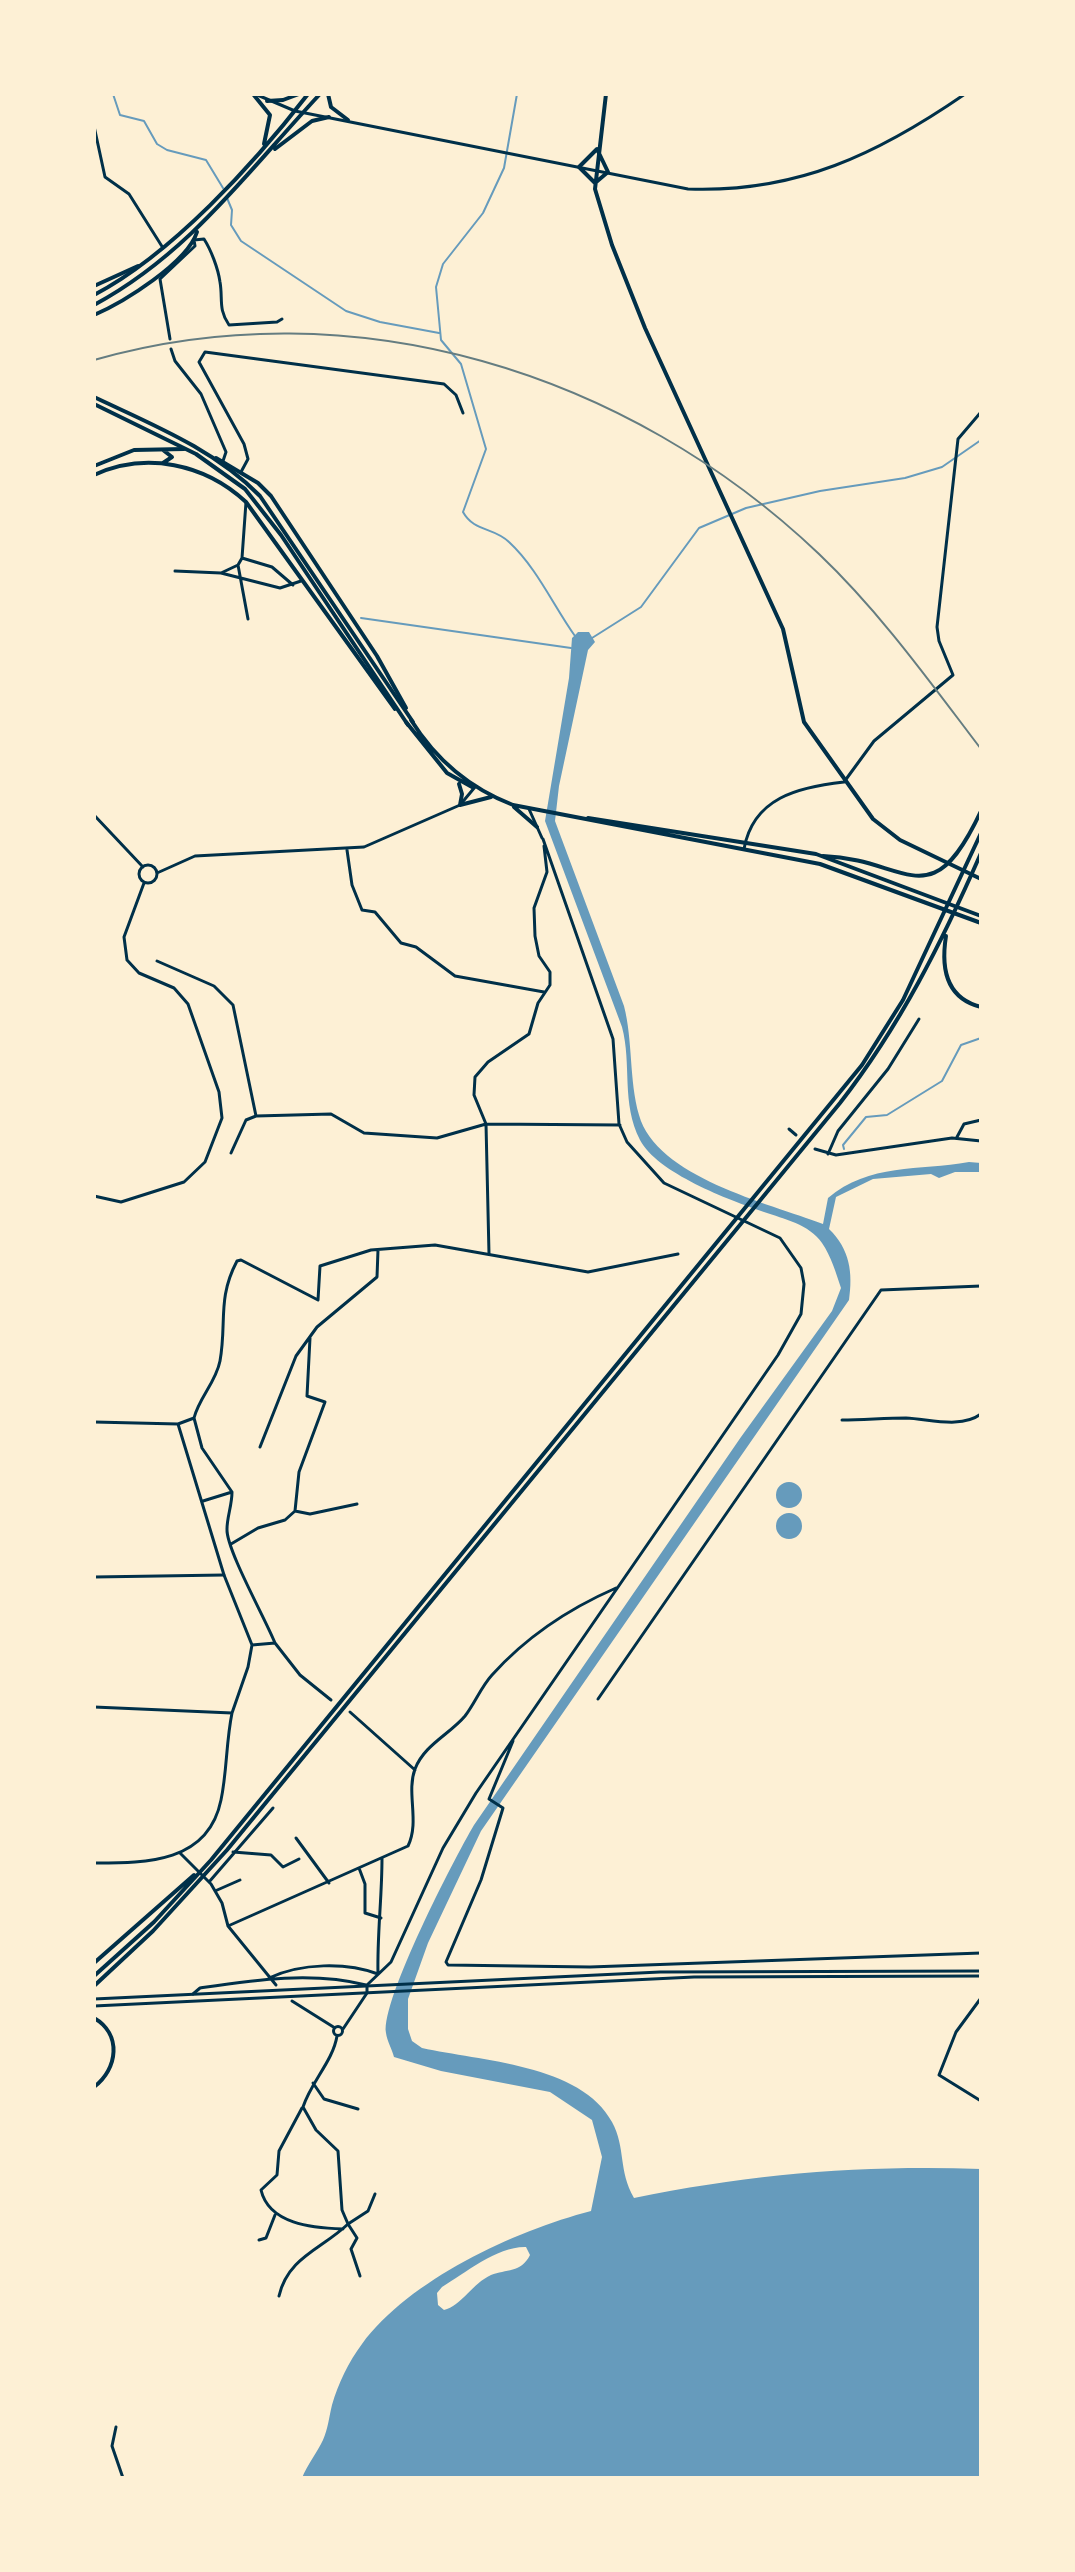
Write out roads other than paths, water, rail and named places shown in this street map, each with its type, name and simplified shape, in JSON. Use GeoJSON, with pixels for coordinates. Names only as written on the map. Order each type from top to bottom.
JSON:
{"type":"FeatureCollection","features":[{"type":"Feature","properties":{"kind":"main road"},"geometry":{"type":"LineString","coordinates":[[254,94],[270,115],[263,146]]}},
{"type":"Feature","properties":{"kind":"main road"},"geometry":{"type":"LineString","coordinates":[[267,101],[283,100],[299,94]]}},
{"type":"Feature","properties":{"kind":"main road"},"geometry":{"type":"LineString","coordinates":[[94,295],[163,248],[263,146],[308,94]]}},
{"type":"Feature","properties":{"kind":"main road"},"geometry":{"type":"LineString","coordinates":[[94,305],[154,268],[197,232],[320,94]]}},
{"type":"Feature","properties":{"kind":"main road"},"geometry":{"type":"LineString","coordinates":[[328,94],[331,107],[348,120]]}},
{"type":"Feature","properties":{"kind":"main road"},"geometry":{"type":"LineString","coordinates":[[606,94],[595,183],[612,245],[645,328],[789,644],[792,678],[804,722],[873,819],[900,840],[981,879]]}},
{"type":"Feature","properties":{"kind":"main road"},"geometry":{"type":"LineString","coordinates":[[264,158],[302,127],[329,117]]}},
{"type":"Feature","properties":{"kind":"main road"},"geometry":{"type":"LineString","coordinates":[[595,183],[579,167],[597,149]]}},
{"type":"Feature","properties":{"kind":"main road"},"geometry":{"type":"LineString","coordinates":[[595,183],[608,172],[597,149]]}},
{"type":"Feature","properties":{"kind":"main road"},"geometry":{"type":"LineString","coordinates":[[94,315],[135,293],[160,274],[194,240],[197,232]]}},
{"type":"Feature","properties":{"kind":"main road"},"geometry":{"type":"LineString","coordinates":[[94,286],[138,266]]}},
{"type":"Feature","properties":{"kind":"main road"},"geometry":{"type":"LineString","coordinates":[[97,399],[221,468],[255,500],[410,724]]}},
{"type":"Feature","properties":{"kind":"main road"},"geometry":{"type":"LineString","coordinates":[[94,404],[228,466],[260,496],[432,758],[458,782],[475,787]]}},
{"type":"Feature","properties":{"kind":"main road"},"geometry":{"type":"LineString","coordinates":[[156,448],[171,454],[171,459],[161,463]]}},
{"type":"Feature","properties":{"kind":"main road"},"geometry":{"type":"LineString","coordinates":[[94,466],[134,450],[179,448],[223,462],[258,483],[271,496],[377,656],[410,724]]}},
{"type":"Feature","properties":{"kind":"main road"},"geometry":{"type":"LineString","coordinates":[[131,464],[126,458],[134,450]]}},
{"type":"Feature","properties":{"kind":"main road"},"geometry":{"type":"LineString","coordinates":[[94,475],[131,464],[161,463],[216,479],[246,502],[301,581],[433,751],[475,787],[513,805],[746,841],[906,875],[942,869],[955,859],[981,811]]}},
{"type":"Feature","properties":{"kind":"main road"},"geometry":{"type":"LineString","coordinates":[[246,502],[258,483]]}},
{"type":"Feature","properties":{"kind":"main road"},"geometry":{"type":"LineString","coordinates":[[458,782],[462,794],[460,805],[492,797]]}},
{"type":"Feature","properties":{"kind":"main road"},"geometry":{"type":"LineString","coordinates":[[513,805],[537,827]]}},
{"type":"Feature","properties":{"kind":"main road"},"geometry":{"type":"LineString","coordinates":[[586,818],[837,870],[981,923]]}},
{"type":"Feature","properties":{"kind":"main road"},"geometry":{"type":"LineString","coordinates":[[94,1976],[211,1860],[780,1167],[882,1035],[940,927],[981,833]]}},
{"type":"Feature","properties":{"kind":"main road"},"geometry":{"type":"LineString","coordinates":[[94,1986],[180,1904],[215,1864],[786,1170],[881,1049],[947,930],[981,853]]}},
{"type":"Feature","properties":{"kind":"main road"},"geometry":{"type":"LineString","coordinates":[[823,856],[981,916]]}},
{"type":"Feature","properties":{"kind":"main road"},"geometry":{"type":"LineString","coordinates":[[947,930],[942,961],[947,980],[958,995],[981,1007]]}},
{"type":"Feature","properties":{"kind":"main road"},"geometry":{"type":"LineString","coordinates":[[94,1963],[172,1897]]}},
{"type":"Feature","properties":{"kind":"main road"},"geometry":{"type":"LineString","coordinates":[[94,2018],[109,2032],[114,2051],[106,2076],[94,2087]]}},
{"type":"Feature","properties":{"kind":"street"},"geometry":{"type":"LineString","coordinates":[[254,94],[295,111],[688,189],[724,190],[803,179],[853,159],[929,119],[965,94]]}},
{"type":"Feature","properties":{"kind":"street"},"geometry":{"type":"LineString","coordinates":[[94,126],[105,177],[129,194],[163,248]]}},
{"type":"Feature","properties":{"kind":"street"},"geometry":{"type":"LineString","coordinates":[[170,339],[160,279],[195,246],[194,240],[204,239],[208,246],[220,281],[218,299],[229,325],[277,322],[282,319]]}},
{"type":"Feature","properties":{"kind":"street"},"geometry":{"type":"LineString","coordinates":[[171,349],[175,361],[201,394],[226,452],[223,462]]}},
{"type":"Feature","properties":{"kind":"street"},"geometry":{"type":"LineString","coordinates":[[241,472],[248,459],[244,444],[199,362],[205,352],[444,384],[456,395],[463,413]]}},
{"type":"Feature","properties":{"kind":"street"},"geometry":{"type":"LineString","coordinates":[[744,849],[753,818],[763,807],[828,784],[844,782],[874,741],[948,682],[953,670],[942,649],[937,627],[958,439],[981,412]]}},
{"type":"Feature","properties":{"kind":"street"},"geometry":{"type":"LineString","coordinates":[[221,573],[238,565],[242,558],[242,524],[246,502]]}},
{"type":"Feature","properties":{"kind":"street"},"geometry":{"type":"LineString","coordinates":[[242,558],[272,567],[293,585]]}},
{"type":"Feature","properties":{"kind":"street"},"geometry":{"type":"LineString","coordinates":[[238,565],[248,619]]}},
{"type":"Feature","properties":{"kind":"street"},"geometry":{"type":"LineString","coordinates":[[175,571],[221,573],[280,588],[301,581]]}},
{"type":"Feature","properties":{"kind":"street"},"geometry":{"type":"LineString","coordinates":[[157,873],[195,856],[347,850],[387,839],[460,805],[475,787]]}},
{"type":"Feature","properties":{"kind":"street"},"geometry":{"type":"LineString","coordinates":[[337,2036],[367,1993],[367,1985],[391,1962],[443,1848],[513,1737],[794,1330],[801,1314],[804,1284],[791,1250],[780,1238],[664,1183],[642,1161],[620,1125],[613,1039],[543,839],[529,809]]}},
{"type":"Feature","properties":{"kind":"street"},"geometry":{"type":"LineString","coordinates":[[94,815],[143,867]]}},
{"type":"Feature","properties":{"kind":"street"},"geometry":{"type":"LineString","coordinates":[[489,1255],[486,1124],[474,1095],[475,1077],[488,1062],[529,1034],[544,992],[550,985],[550,972],[539,956],[534,908],[545,884],[543,839]]}},
{"type":"Feature","properties":{"kind":"street"},"geometry":{"type":"LineString","coordinates":[[347,850],[352,885],[362,910],[375,912],[401,943],[416,947],[462,978],[544,992]]}},
{"type":"Feature","properties":{"kind":"street"},"geometry":{"type":"LineString","coordinates":[[143,867],[152,866],[157,873],[155,881],[144,883]]}},
{"type":"Feature","properties":{"kind":"street"},"geometry":{"type":"LineString","coordinates":[[143,867],[139,875],[144,883]]}},
{"type":"Feature","properties":{"kind":"street"},"geometry":{"type":"LineString","coordinates":[[94,1196],[121,1202],[184,1182],[205,1162],[222,1118],[219,1092],[188,1004],[174,988],[139,973],[127,960],[124,937],[144,883]]}},
{"type":"Feature","properties":{"kind":"street"},"geometry":{"type":"LineString","coordinates":[[157,961],[214,986],[233,1005],[256,1116]]}},
{"type":"Feature","properties":{"kind":"street"},"geometry":{"type":"LineString","coordinates":[[828,1154],[838,1131],[888,1069],[919,1019]]}},
{"type":"Feature","properties":{"kind":"street"},"geometry":{"type":"LineString","coordinates":[[231,1153],[246,1120],[256,1116],[331,1114],[364,1133],[437,1138],[486,1124],[620,1125]]}},
{"type":"Feature","properties":{"kind":"street"},"geometry":{"type":"LineString","coordinates":[[956,1137],[964,1124],[981,1120]]}},
{"type":"Feature","properties":{"kind":"street"},"geometry":{"type":"LineString","coordinates":[[789,1129],[796,1135]]}},
{"type":"Feature","properties":{"kind":"street"},"geometry":{"type":"LineString","coordinates":[[815,1149],[828,1154],[956,1137],[981,1141]]}},
{"type":"Feature","properties":{"kind":"street"},"geometry":{"type":"LineString","coordinates":[[94,1422],[178,1424],[194,1418],[208,1393],[220,1359],[224,1286],[237,1261],[241,1260],[318,1300],[320,1266],[378,1250],[435,1245],[588,1272],[678,1254]]}},
{"type":"Feature","properties":{"kind":"street"},"geometry":{"type":"LineString","coordinates":[[260,1447],[289,1369],[310,1338],[348,1298],[377,1277],[378,1250]]}},
{"type":"Feature","properties":{"kind":"street"},"geometry":{"type":"LineString","coordinates":[[598,1699],[881,1290],[981,1286]]}},
{"type":"Feature","properties":{"kind":"street"},"geometry":{"type":"LineString","coordinates":[[231,1544],[258,1528],[285,1520],[295,1511],[299,1472],[325,1402],[307,1396],[310,1338]]}},
{"type":"Feature","properties":{"kind":"street"},"geometry":{"type":"LineString","coordinates":[[842,1420],[906,1418],[955,1422],[972,1421],[981,1414]]}},
{"type":"Feature","properties":{"kind":"street"},"geometry":{"type":"LineString","coordinates":[[194,1418],[202,1448],[232,1492],[226,1530],[233,1559],[247,1579],[275,1643],[300,1675],[331,1700]]}},
{"type":"Feature","properties":{"kind":"street"},"geometry":{"type":"LineString","coordinates":[[94,1863],[147,1863],[180,1853],[209,1828],[217,1813],[232,1713],[248,1667],[252,1645],[224,1575],[178,1424]]}},
{"type":"Feature","properties":{"kind":"street"},"geometry":{"type":"LineString","coordinates":[[203,1501],[232,1492]]}},
{"type":"Feature","properties":{"kind":"street"},"geometry":{"type":"LineString","coordinates":[[295,1511],[310,1514],[357,1504]]}},
{"type":"Feature","properties":{"kind":"street"},"geometry":{"type":"LineString","coordinates":[[94,1577],[224,1575]]}},
{"type":"Feature","properties":{"kind":"street"},"geometry":{"type":"LineString","coordinates":[[228,1926],[408,1846],[414,1833],[415,1770],[419,1759],[465,1715],[490,1676],[514,1654],[557,1617],[617,1588]]}},
{"type":"Feature","properties":{"kind":"street"},"geometry":{"type":"LineString","coordinates":[[252,1645],[275,1643]]}},
{"type":"Feature","properties":{"kind":"street"},"geometry":{"type":"LineString","coordinates":[[94,1707],[232,1713]]}},
{"type":"Feature","properties":{"kind":"street"},"geometry":{"type":"LineString","coordinates":[[350,1712],[415,1770]]}},
{"type":"Feature","properties":{"kind":"street"},"geometry":{"type":"LineString","coordinates":[[513,1737],[489,1799],[503,1808],[481,1880],[446,1962],[448,1965],[590,1967],[981,1953]]}},
{"type":"Feature","properties":{"kind":"street"},"geometry":{"type":"LineString","coordinates":[[209,1882],[273,1808]]}},
{"type":"Feature","properties":{"kind":"street"},"geometry":{"type":"LineString","coordinates":[[296,1838],[329,1883]]}},
{"type":"Feature","properties":{"kind":"street"},"geometry":{"type":"LineString","coordinates":[[233,1852],[271,1855],[283,1867],[299,1859]]}},
{"type":"Feature","properties":{"kind":"street"},"geometry":{"type":"LineString","coordinates":[[180,1853],[209,1882],[228,1926],[276,1985]]}},
{"type":"Feature","properties":{"kind":"street"},"geometry":{"type":"LineString","coordinates":[[378,1974],[376,1945],[381,1918],[382,1858]]}},
{"type":"Feature","properties":{"kind":"street"},"geometry":{"type":"LineString","coordinates":[[359,1868],[365,1884],[365,1913],[381,1918]]}},
{"type":"Feature","properties":{"kind":"street"},"geometry":{"type":"LineString","coordinates":[[215,1891],[240,1880]]}},
{"type":"Feature","properties":{"kind":"street"},"geometry":{"type":"LineString","coordinates":[[193,1994],[200,1988],[269,1978],[322,1966],[360,1967],[378,1974]]}},
{"type":"Feature","properties":{"kind":"street"},"geometry":{"type":"LineString","coordinates":[[94,1999],[694,1971],[981,1973]]}},
{"type":"Feature","properties":{"kind":"street"},"geometry":{"type":"LineString","coordinates":[[94,2006],[685,1977],[981,1973]]}},
{"type":"Feature","properties":{"kind":"street"},"geometry":{"type":"LineString","coordinates":[[269,1978],[349,1980],[367,1985]]}},
{"type":"Feature","properties":{"kind":"street"},"geometry":{"type":"LineString","coordinates":[[981,1998],[956,2032],[939,2075],[981,2101]]}},
{"type":"Feature","properties":{"kind":"street"},"geometry":{"type":"LineString","coordinates":[[292,2001],[335,2028],[343,2029]]}},
{"type":"Feature","properties":{"kind":"street"},"geometry":{"type":"LineString","coordinates":[[335,2028],[336,2046],[313,2083],[279,2151],[277,2175],[261,2190],[275,2215],[293,2223],[343,2229]]}},
{"type":"Feature","properties":{"kind":"street"},"geometry":{"type":"LineString","coordinates":[[313,2083],[324,2099],[358,2109]]}},
{"type":"Feature","properties":{"kind":"street"},"geometry":{"type":"LineString","coordinates":[[303,2107],[316,2130],[338,2151],[342,2210],[357,2238],[351,2249],[360,2276]]}},
{"type":"Feature","properties":{"kind":"street"},"geometry":{"type":"LineString","coordinates":[[279,2296],[284,2277],[312,2249],[368,2211],[375,2194]]}},
{"type":"Feature","properties":{"kind":"street"},"geometry":{"type":"LineString","coordinates":[[259,2240],[266,2238],[275,2215]]}},
{"type":"Feature","properties":{"kind":"street"},"geometry":{"type":"LineString","coordinates":[[116,2427],[112,2446],[123,2478]]}},
{"type":"Feature","properties":{"kind":"water"},"geometry":{"type":"Polygon","coordinates":[[[578,632],[589,632],[595,642],[588,650],[559,786],[555,821],[624,1006],[636,1102],[650,1137],[667,1155],[717,1185],[823,1224],[828,1198],[860,1179],[895,1170],[969,1162],[981,1163],[981,1172],[955,1172],[939,1178],[931,1174],[873,1179],[836,1197],[829,1229],[846,1253],[851,1280],[849,1300],[481,1831],[428,1943],[408,1999],[408,2029],[412,2041],[422,2048],[527,2068],[577,2088],[597,2103],[612,2122],[634,2198],[806,2173],[892,2168],[981,2169],[981,2478],[302,2478],[325,2436],[334,2397],[344,2373],[362,2344],[382,2321],[407,2299],[465,2261],[529,2231],[591,2211],[602,2157],[592,2120],[550,2092],[441,2071],[394,2057],[386,2033],[388,2016],[406,1962],[474,1825],[741,1437],[832,1311],[841,1288],[817,1236],[796,1223],[714,1193],[677,1174],[649,1152],[634,1126],[622,1027],[545,821],[569,678],[572,638],[578,632]],[[526,2247],[515,2248],[482,2261],[442,2287],[437,2293],[438,2305],[444,2310],[450,2308],[478,2283],[491,2275],[518,2268],[530,2255],[526,2247]]]}},
{"type":"Feature","properties":{"kind":"water"},"geometry":{"type":"Polygon","coordinates":[[[789,1482],[798,1486],[802,1495],[798,1504],[789,1508],[780,1504],[776,1495],[780,1486],[789,1482]]]}},
{"type":"Feature","properties":{"kind":"water"},"geometry":{"type":"Polygon","coordinates":[[[789,1513],[798,1517],[802,1526],[798,1535],[789,1539],[780,1535],[776,1526],[780,1517],[789,1513]]]}},
{"type":"Feature","properties":{"kind":"waterway"},"geometry":{"type":"LineString","coordinates":[[113,94],[120,115],[144,121],[157,144],[167,150],[206,160],[223,188]]}},
{"type":"Feature","properties":{"kind":"waterway"},"geometry":{"type":"LineString","coordinates":[[517,94],[504,168],[483,213],[443,264],[436,287],[441,340],[461,364],[486,449],[463,512],[473,523],[503,537],[519,552],[575,636]]}},
{"type":"Feature","properties":{"kind":"waterway"},"geometry":{"type":"LineString","coordinates":[[227,198],[232,210],[231,225],[241,241],[346,311],[380,322],[439,333]]}},
{"type":"Feature","properties":{"kind":"waterway"},"geometry":{"type":"LineString","coordinates":[[592,638],[641,607],[699,528],[746,508],[820,491],[905,478],[942,467],[981,440]]}},
{"type":"Feature","properties":{"kind":"waterway"},"geometry":{"type":"LineString","coordinates":[[361,618],[571,648]]}},
{"type":"Feature","properties":{"kind":"waterway"},"geometry":{"type":"LineString","coordinates":[[844,1149],[843,1145],[866,1117],[887,1115],[942,1081],[961,1045],[981,1038]]}},
{"type":"Feature","properties":{"kind":"railway"},"geometry":{"type":"LineString","coordinates":[[94,360],[192,340],[290,334],[387,341],[482,361],[574,393],[662,436],[744,490],[819,554],[884,624],[981,749]]}}]}
